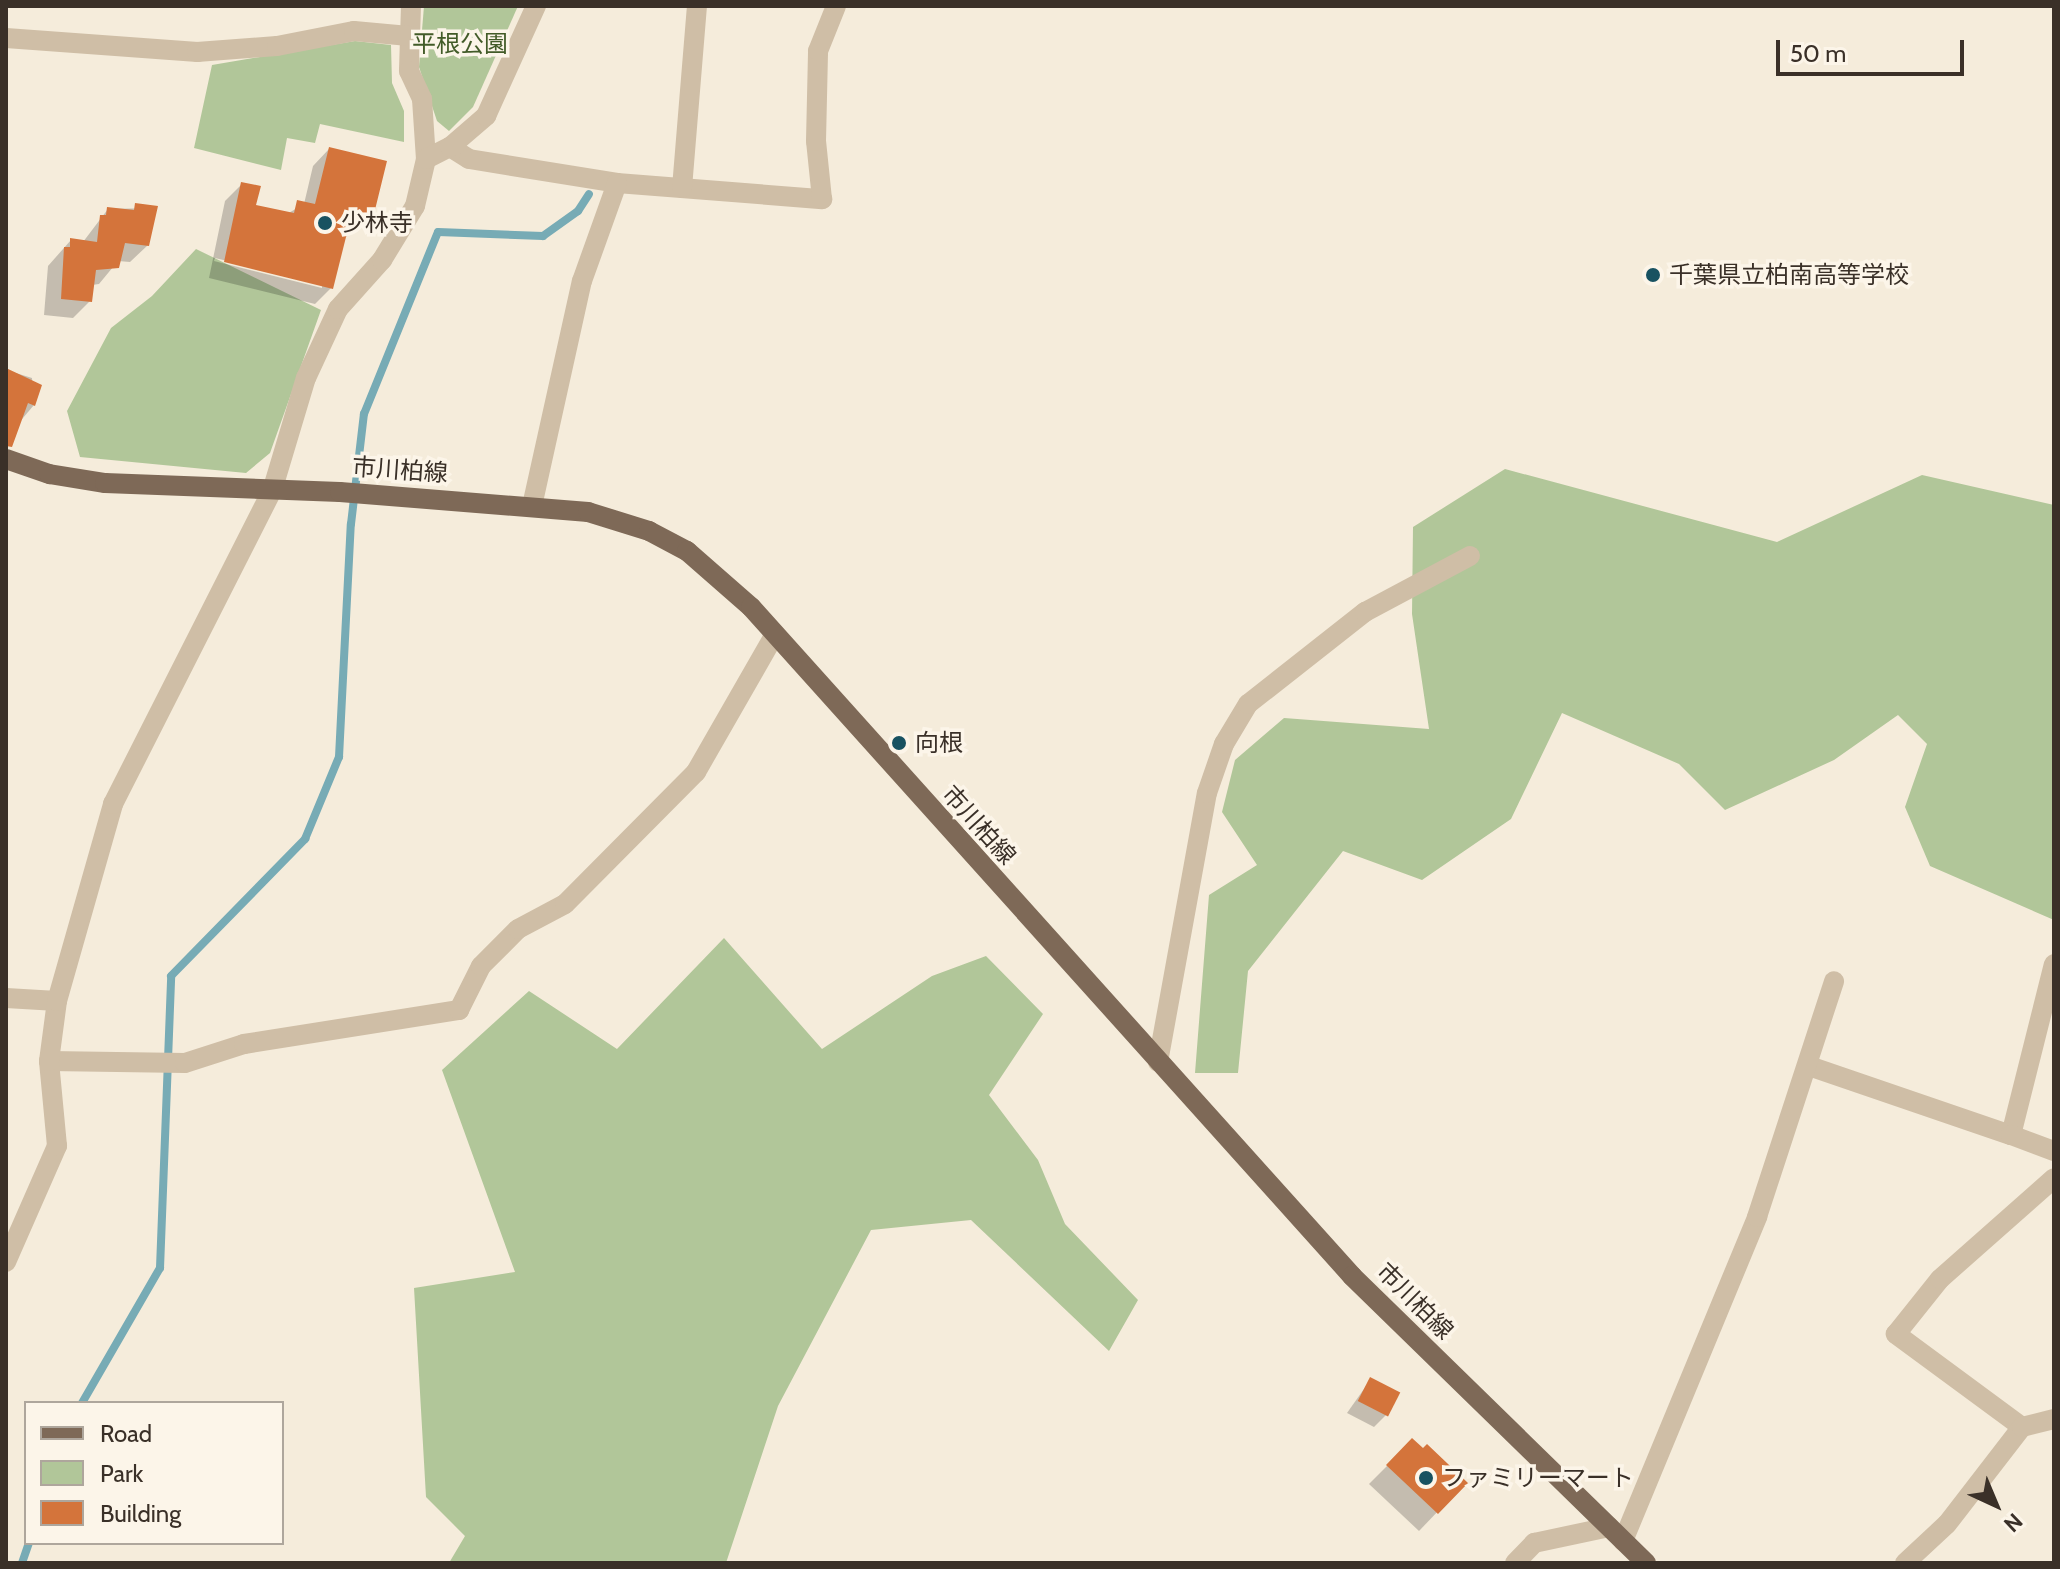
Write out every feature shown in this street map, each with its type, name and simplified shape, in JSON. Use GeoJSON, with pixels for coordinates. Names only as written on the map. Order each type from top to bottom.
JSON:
{"type":"FeatureCollection","features":[{"type":"Feature","properties":{"kind":"main road","name":"市川柏線"},"geometry":{"type":"LineString","coordinates":[[6,459],[49,474],[105,483],[340,492],[588,512],[649,531],[716,575],[775,634],[1352,1276],[1646,1563]]}},
{"type":"Feature","properties":{"kind":"street"},"geometry":{"type":"LineString","coordinates":[[6,1262],[57,1146],[49,1061],[57,1001],[113,804],[272,491],[306,378],[338,309],[382,260],[415,206],[426,159],[422,99],[409,71],[411,6]]}},
{"type":"Feature","properties":{"kind":"street"},"geometry":{"type":"LineString","coordinates":[[426,159],[450,147],[486,116],[536,6]]}},
{"type":"Feature","properties":{"kind":"street"},"geometry":{"type":"LineString","coordinates":[[682,188],[697,6]]}},
{"type":"Feature","properties":{"kind":"street"},"geometry":{"type":"LineString","coordinates":[[450,147],[469,159],[617,183],[822,199],[816,141],[818,51],[836,6]]}},
{"type":"Feature","properties":{"kind":"street"},"geometry":{"type":"LineString","coordinates":[[6,38],[197,52],[277,46],[354,31],[409,36]]}},
{"type":"Feature","properties":{"kind":"street"},"geometry":{"type":"LineString","coordinates":[[532,506],[582,281],[617,183]]}},
{"type":"Feature","properties":{"kind":"street"},"geometry":{"type":"LineString","coordinates":[[1158,1062],[1207,793],[1224,744],[1248,704],[1365,612],[1470,556]]}},
{"type":"Feature","properties":{"kind":"street"},"geometry":{"type":"LineString","coordinates":[[49,1061],[152,1066],[185,1063],[244,1044],[459,1010],[481,966],[518,929],[565,904],[696,772],[775,634]]}},
{"type":"Feature","properties":{"kind":"street"},"geometry":{"type":"LineString","coordinates":[[2011,1135],[2054,964]]}},
{"type":"Feature","properties":{"kind":"street"},"geometry":{"type":"LineString","coordinates":[[1515,1563],[1534,1543],[1616,1534],[1743,1255],[1809,1066],[1834,981]]}},
{"type":"Feature","properties":{"kind":"street"},"geometry":{"type":"LineString","coordinates":[[6,998],[57,1001]]}},
{"type":"Feature","properties":{"kind":"street"},"geometry":{"type":"LineString","coordinates":[[1809,1066],[2054,1151]]}},
{"type":"Feature","properties":{"kind":"street"},"geometry":{"type":"LineString","coordinates":[[2022,1427],[1896,1334],[1940,1279],[2054,1178]]}},
{"type":"Feature","properties":{"kind":"street"},"geometry":{"type":"LineString","coordinates":[[1905,1563],[1947,1524],[2022,1427],[2054,1419]]}},
{"type":"Feature","properties":{"kind":"green space","name":"平根公園"},"geometry":{"type":"Polygon","coordinates":[[[424,6],[518,6],[473,107],[449,131],[437,121],[419,67],[424,6]]]}},
{"type":"Feature","properties":{"kind":"green space"},"geometry":{"type":"Polygon","coordinates":[[[355,41],[391,45],[392,83],[404,111],[404,142],[320,124],[315,143],[287,138],[281,170],[194,148],[212,65],[355,41]]]}},
{"type":"Feature","properties":{"kind":"green space"},"geometry":{"type":"Polygon","coordinates":[[[196,249],[321,310],[270,453],[246,473],[80,457],[67,411],[111,328],[152,296],[196,249]]]}},
{"type":"Feature","properties":{"kind":"green space"},"geometry":{"type":"Polygon","coordinates":[[[1505,469],[1777,542],[1922,475],[2054,505],[2054,920],[1930,866],[1905,807],[1927,744],[1898,715],[1834,760],[1725,810],[1679,764],[1562,713],[1511,819],[1422,880],[1343,851],[1248,971],[1238,1073],[1195,1073],[1209,895],[1257,865],[1222,812],[1235,760],[1284,718],[1429,729],[1412,614],[1413,527],[1505,469]]]}},
{"type":"Feature","properties":{"kind":"green space"},"geometry":{"type":"Polygon","coordinates":[[[724,938],[822,1049],[932,976],[986,956],[1043,1014],[989,1095],[1038,1160],[1065,1224],[1138,1300],[1109,1351],[971,1220],[871,1230],[778,1406],[726,1563],[449,1563],[465,1536],[426,1497],[414,1288],[515,1272],[442,1070],[529,991],[617,1049],[724,938]]]}},
{"type":"Feature","properties":{"kind":"building"},"geometry":{"type":"Polygon","coordinates":[[[329,147],[387,161],[373,218],[367,224],[350,221],[333,289],[224,262],[241,182],[261,186],[256,205],[294,213],[297,200],[315,204],[329,147]]]}},
{"type":"Feature","properties":{"kind":"building"},"geometry":{"type":"Polygon","coordinates":[[[135,203],[158,206],[149,246],[125,243],[119,268],[96,270],[92,302],[61,299],[64,247],[70,247],[70,238],[97,242],[100,215],[106,215],[107,207],[134,210],[135,203]]]}},
{"type":"Feature","properties":{"kind":"building"},"geometry":{"type":"Polygon","coordinates":[[[6,368],[42,385],[35,406],[28,403],[12,447],[6,446],[6,368]]]}},
{"type":"Feature","properties":{"kind":"building"},"geometry":{"type":"Polygon","coordinates":[[[1370,1377],[1400,1392],[1388,1416],[1358,1401],[1370,1377]]]}},
{"type":"Feature","properties":{"kind":"building"},"geometry":{"type":"Polygon","coordinates":[[[1412,1438],[1423,1448],[1427,1444],[1468,1483],[1438,1514],[1386,1465],[1412,1438]]]}},
{"type":"Feature","properties":{"kind":"waterway"},"geometry":{"type":"LineString","coordinates":[[83,1401],[160,1268],[171,976],[305,839],[339,757],[351,524],[364,414],[438,232],[543,236],[578,211],[589,194]]}},
{"type":"Feature","properties":{"kind":"waterway"},"geometry":{"type":"LineString","coordinates":[[22,1563],[28,1545]]}},
{"type":"Feature","properties":{"kind":"place","name":"少林寺"},"geometry":{"type":"Point","coordinates":[325,223]}},
{"type":"Feature","properties":{"kind":"place","name":"千葉県立柏南高等学校"},"geometry":{"type":"Point","coordinates":[1653,275]}},
{"type":"Feature","properties":{"kind":"place","name":"向根"},"geometry":{"type":"Point","coordinates":[899,743]}},
{"type":"Feature","properties":{"kind":"place","name":"ファミリーマート"},"geometry":{"type":"Point","coordinates":[1426,1478]}}]}
